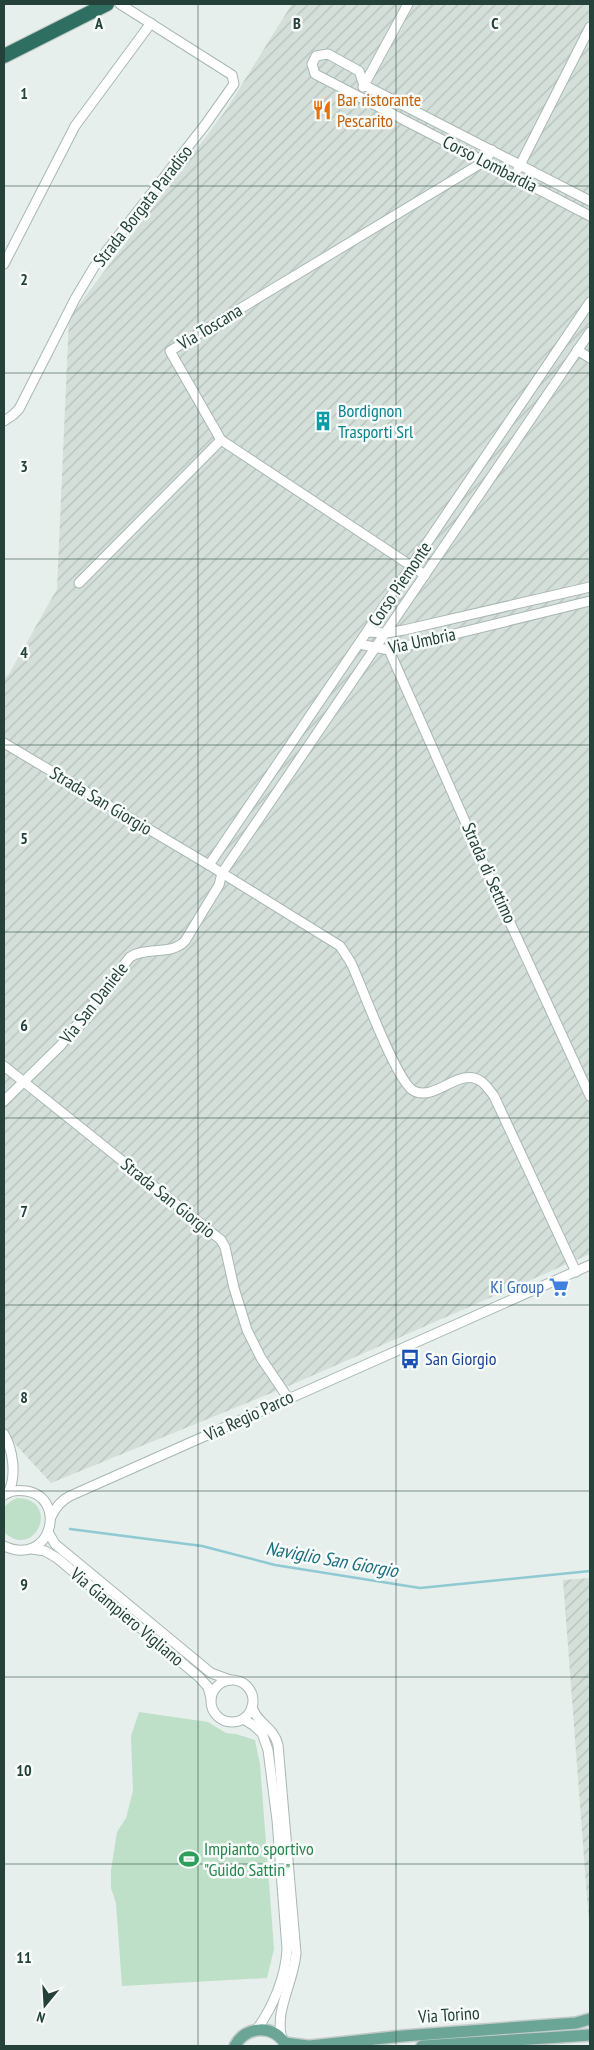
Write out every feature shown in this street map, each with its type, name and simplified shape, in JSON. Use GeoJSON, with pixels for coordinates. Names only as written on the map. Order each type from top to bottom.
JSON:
{"type":"FeatureCollection","features":[{"type":"Feature","properties":{"kind":"highway"},"geometry":{"type":"LineString","coordinates":[[4,46],[86,4]]}},
{"type":"Feature","properties":{"kind":"highway"},"geometry":{"type":"LineString","coordinates":[[4,56],[107,4]]}},
{"type":"Feature","properties":{"kind":"main road","name":"Via Torino"},"geometry":{"type":"LineString","coordinates":[[258,2029],[272,2032],[284,2043],[309,2046],[403,2036],[576,2023],[590,2018]]}},
{"type":"Feature","properties":{"kind":"main road"},"geometry":{"type":"LineString","coordinates":[[234,2045],[249,2032],[258,2029]]}},
{"type":"Feature","properties":{"kind":"main road","name":"Via Torino"},"geometry":{"type":"LineString","coordinates":[[422,2046],[590,2035]]}},
{"type":"Feature","properties":{"kind":"street","name":"Strada Borgata Paradiso"},"geometry":{"type":"LineString","coordinates":[[4,421],[19,409],[75,299],[94,267],[205,125],[234,84],[232,75],[120,4]]}},
{"type":"Feature","properties":{"kind":"street"},"geometry":{"type":"LineString","coordinates":[[358,96],[408,4]]}},
{"type":"Feature","properties":{"kind":"street"},"geometry":{"type":"LineString","coordinates":[[4,264],[74,126],[151,23]]}},
{"type":"Feature","properties":{"kind":"street"},"geometry":{"type":"LineString","coordinates":[[514,176],[590,27]]}},
{"type":"Feature","properties":{"kind":"street","name":"Corso Lombardia"},"geometry":{"type":"LineString","coordinates":[[590,201],[364,85],[359,71],[328,54],[316,56],[312,64],[315,74],[590,216]]}},
{"type":"Feature","properties":{"kind":"street","name":"Via Toscana"},"geometry":{"type":"LineString","coordinates":[[425,575],[220,440],[170,351],[485,162],[492,150]]}},
{"type":"Feature","properties":{"kind":"street","name":"Corso Piemonte"},"geometry":{"type":"LineString","coordinates":[[209,865],[590,302]]}},
{"type":"Feature","properties":{"kind":"street","name":"Corso Piemonte"},"geometry":{"type":"LineString","coordinates":[[222,873],[590,332]]}},
{"type":"Feature","properties":{"kind":"street"},"geometry":{"type":"LineString","coordinates":[[577,350],[590,358]]}},
{"type":"Feature","properties":{"kind":"street"},"geometry":{"type":"LineString","coordinates":[[552,359],[565,367]]}},
{"type":"Feature","properties":{"kind":"street"},"geometry":{"type":"LineString","coordinates":[[522,403],[536,412]]}},
{"type":"Feature","properties":{"kind":"street"},"geometry":{"type":"LineString","coordinates":[[79,583],[220,440]]}},
{"type":"Feature","properties":{"kind":"street","name":"Via Umbria"},"geometry":{"type":"LineString","coordinates":[[367,632],[386,633],[590,587]]}},
{"type":"Feature","properties":{"kind":"street","name":"Via Umbria"},"geometry":{"type":"LineString","coordinates":[[359,644],[376,649],[389,650],[590,601]]}},
{"type":"Feature","properties":{"kind":"street"},"geometry":{"type":"LineString","coordinates":[[481,612],[486,627]]}},
{"type":"Feature","properties":{"kind":"street","name":"Strada di Settimo"},"geometry":{"type":"LineString","coordinates":[[389,650],[507,916],[590,1096]]}},
{"type":"Feature","properties":{"kind":"street","name":"Strada San Giorgio"},"geometry":{"type":"LineString","coordinates":[[4,744],[209,865],[340,946],[351,964],[388,1050],[406,1085],[414,1091],[427,1094],[466,1077],[481,1081],[494,1096],[576,1272]]}},
{"type":"Feature","properties":{"kind":"street"},"geometry":{"type":"LineString","coordinates":[[257,794],[270,802]]}},
{"type":"Feature","properties":{"kind":"street","name":"Via San Daniele"},"geometry":{"type":"LineString","coordinates":[[4,1101],[61,1045],[130,957],[141,952],[178,947],[185,941],[219,885],[222,873]]}},
{"type":"Feature","properties":{"kind":"street","name":"Strada San Giorgio"},"geometry":{"type":"LineString","coordinates":[[4,1066],[221,1240],[225,1247],[246,1330],[261,1358],[288,1398]]}},
{"type":"Feature","properties":{"kind":"street"},"geometry":{"type":"LineString","coordinates":[[576,1272],[590,1266]]}},
{"type":"Feature","properties":{"kind":"street","name":"Via Regio Parco"},"geometry":{"type":"LineString","coordinates":[[50,1517],[54,1509],[63,1500],[288,1398],[576,1272]]}},
{"type":"Feature","properties":{"kind":"street"},"geometry":{"type":"LineString","coordinates":[[4,1434],[9,1447],[13,1473],[13,1481],[6,1494]]}},
{"type":"Feature","properties":{"kind":"street"},"geometry":{"type":"LineString","coordinates":[[13,1473],[30,1492],[42,1499],[50,1517],[48,1532],[40,1543],[32,1549]]}},
{"type":"Feature","properties":{"kind":"street"},"geometry":{"type":"LineString","coordinates":[[6,1494],[18,1490],[30,1492]]}},
{"type":"Feature","properties":{"kind":"street","name":"Via Regio Parco"},"geometry":{"type":"LineString","coordinates":[[42,1499],[63,1500]]}},
{"type":"Feature","properties":{"kind":"street","name":"Via Giampiero Vigliano"},"geometry":{"type":"LineString","coordinates":[[48,1532],[55,1544],[210,1673],[230,1680]]}},
{"type":"Feature","properties":{"kind":"street","name":"Via Giampiero Vigliano"},"geometry":{"type":"LineString","coordinates":[[4,1546],[13,1550],[32,1549],[45,1551],[57,1558],[198,1677],[208,1687],[211,1698]]}},
{"type":"Feature","properties":{"kind":"street"},"geometry":{"type":"LineString","coordinates":[[252,1706],[248,1715],[243,1719],[236,1722],[223,1720],[213,1711],[211,1698],[217,1686],[230,1680],[237,1681],[249,1689],[256,1716],[271,1730],[277,1741],[296,1953],[294,1970],[280,2019],[284,2043]]}},
{"type":"Feature","properties":{"kind":"street"},"geometry":{"type":"LineString","coordinates":[[243,1719],[262,1733],[268,1750],[276,1820],[286,1949],[283,1972],[268,2012],[258,2029]]}},
{"type":"Feature","properties":{"kind":"shaded area"},"geometry":{"type":"Polygon","coordinates":[[[292,4],[590,4],[590,1254],[291,1385],[51,1483],[4,1432],[4,679],[9,674],[57,589],[69,318],[226,110],[292,4]]]}},
{"type":"Feature","properties":{"kind":"shaded area"},"geometry":{"type":"Polygon","coordinates":[[[590,1578],[590,1937],[563,1580],[590,1578]]]}},
{"type":"Feature","properties":{"kind":"green space"},"geometry":{"type":"Polygon","coordinates":[[[17,1498],[31,1501],[38,1508],[41,1517],[39,1527],[34,1535],[25,1539],[15,1539],[4,1532],[4,1507],[17,1498]]]}},
{"type":"Feature","properties":{"kind":"green space","name":"Impianto sportivo \"Guido Sattin\""},"geometry":{"type":"Polygon","coordinates":[[[139,1712],[208,1722],[226,1733],[255,1740],[260,1764],[274,1949],[267,1978],[122,1986],[116,1903],[111,1888],[111,1870],[117,1832],[126,1818],[133,1791],[131,1736],[139,1712]]]}},
{"type":"Feature","properties":{"kind":"waterway","name":"Naviglio San Giorgio"},"geometry":{"type":"LineString","coordinates":[[70,1529],[202,1546],[275,1565],[420,1588],[590,1571]]}},
{"type":"Feature","properties":{"kind":"place","name":"Bar ristorante Pescarito"},"geometry":{"type":"Point","coordinates":[322,110]}},
{"type":"Feature","properties":{"kind":"place","name":"Bordignon Trasporti Srl"},"geometry":{"type":"Point","coordinates":[323,421]}},
{"type":"Feature","properties":{"kind":"place","name":"Ki Group"},"geometry":{"type":"Point","coordinates":[559,1287]}},
{"type":"Feature","properties":{"kind":"place","name":"San Giorgio"},"geometry":{"type":"Point","coordinates":[410,1359]}},
{"type":"Feature","properties":{"kind":"place","name":"Impianto sportivo \"Guido Sattin\""},"geometry":{"type":"Point","coordinates":[189,1859]}}]}
